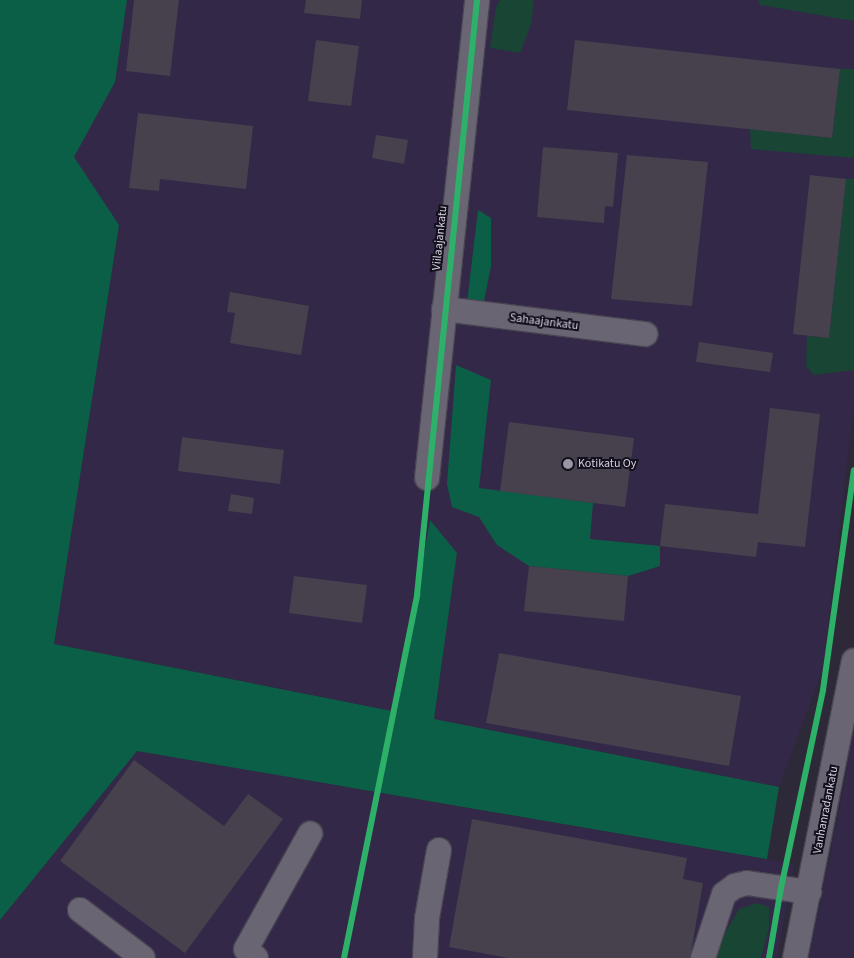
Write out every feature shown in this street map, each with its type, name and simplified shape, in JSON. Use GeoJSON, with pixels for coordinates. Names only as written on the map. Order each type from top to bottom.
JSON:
{"type":"FeatureCollection","features":[{"type":"Feature","properties":{"kind":"street","name":"Viilaajankatu"},"geometry":{"type":"LineString","coordinates":[[427,478],[477,0]]}},
{"type":"Feature","properties":{"kind":"street","name":"Sahaajankatu"},"geometry":{"type":"LineString","coordinates":[[444,309],[645,334]]}},
{"type":"Feature","properties":{"kind":"street","name":"Vanhanradankatu"},"geometry":{"type":"LineString","coordinates":[[795,958],[810,892],[854,661]]}},
{"type":"Feature","properties":{"kind":"street"},"geometry":{"type":"LineString","coordinates":[[246,955],[310,834]]}},
{"type":"Feature","properties":{"kind":"street"},"geometry":{"type":"LineString","coordinates":[[425,958],[427,918],[439,850]]}},
{"type":"Feature","properties":{"kind":"street"},"geometry":{"type":"LineString","coordinates":[[703,958],[724,894],[735,886],[747,883],[810,892]]}},
{"type":"Feature","properties":{"kind":"street"},"geometry":{"type":"LineString","coordinates":[[80,910],[143,958]]}},
{"type":"Feature","properties":{"kind":"shaded area"},"geometry":{"type":"Polygon","coordinates":[[[127,0],[854,0],[854,403],[823,669],[779,787],[434,719],[457,553],[430,520],[398,712],[54,644],[119,225],[74,157],[115,82],[127,0]]]}},
{"type":"Feature","properties":{"kind":"shaded area"},"geometry":{"type":"Polygon","coordinates":[[[854,723],[854,958],[809,958],[844,787],[854,723]]]}},
{"type":"Feature","properties":{"kind":"shaded area"},"geometry":{"type":"Polygon","coordinates":[[[137,751],[794,864],[777,958],[761,958],[769,928],[724,935],[717,958],[0,958],[0,920],[137,751]]]}},
{"type":"Feature","properties":{"kind":"green space"},"geometry":{"type":"Polygon","coordinates":[[[0,0],[127,0],[115,82],[74,157],[119,225],[54,644],[397,712],[430,520],[457,553],[434,719],[779,787],[767,859],[137,751],[0,920],[0,0]]]}},
{"type":"Feature","properties":{"kind":"green space"},"geometry":{"type":"Polygon","coordinates":[[[500,0],[534,0],[531,24],[520,53],[490,48],[496,7],[500,0]]]}},
{"type":"Feature","properties":{"kind":"green space"},"geometry":{"type":"Polygon","coordinates":[[[758,0],[854,0],[854,21],[760,5],[758,0]]]}},
{"type":"Feature","properties":{"kind":"green space"},"geometry":{"type":"Polygon","coordinates":[[[840,69],[854,69],[854,158],[751,149],[750,129],[832,138],[840,69]]]}},
{"type":"Feature","properties":{"kind":"green space"},"geometry":{"type":"Polygon","coordinates":[[[846,179],[854,179],[854,370],[814,375],[806,366],[807,336],[829,338],[846,179]]]}},
{"type":"Feature","properties":{"kind":"green space"},"geometry":{"type":"Polygon","coordinates":[[[478,210],[491,218],[491,266],[484,301],[467,303],[478,210]]]}},
{"type":"Feature","properties":{"kind":"green space"},"geometry":{"type":"Polygon","coordinates":[[[456,365],[491,380],[479,488],[593,503],[590,539],[660,546],[660,566],[628,576],[529,566],[497,545],[479,517],[452,507],[447,484],[456,365]]]}},
{"type":"Feature","properties":{"kind":"green space"},"geometry":{"type":"Polygon","coordinates":[[[757,903],[769,907],[769,928],[761,958],[717,958],[724,935],[739,909],[757,903]]]}},
{"type":"Feature","properties":{"kind":"building"},"geometry":{"type":"Polygon","coordinates":[[[134,0],[179,0],[170,76],[126,71],[134,0]]]}},
{"type":"Feature","properties":{"kind":"building"},"geometry":{"type":"Polygon","coordinates":[[[306,0],[362,0],[360,19],[304,13],[306,0]]]}},
{"type":"Feature","properties":{"kind":"building"},"geometry":{"type":"Polygon","coordinates":[[[316,40],[359,46],[351,106],[308,101],[316,40]]]}},
{"type":"Feature","properties":{"kind":"building"},"geometry":{"type":"Polygon","coordinates":[[[575,40],[840,69],[832,138],[567,110],[575,40]]]}},
{"type":"Feature","properties":{"kind":"building"},"geometry":{"type":"Polygon","coordinates":[[[138,113],[253,126],[246,189],[160,179],[159,191],[129,188],[138,113]]]}},
{"type":"Feature","properties":{"kind":"building"},"geometry":{"type":"Polygon","coordinates":[[[376,135],[408,140],[404,164],[372,158],[376,135]]]}},
{"type":"Feature","properties":{"kind":"building"},"geometry":{"type":"Polygon","coordinates":[[[543,147],[618,153],[613,207],[605,206],[604,223],[537,217],[543,147]]]}},
{"type":"Feature","properties":{"kind":"building"},"geometry":{"type":"Polygon","coordinates":[[[627,155],[708,162],[692,306],[611,299],[627,155]]]}},
{"type":"Feature","properties":{"kind":"building"},"geometry":{"type":"Polygon","coordinates":[[[810,175],[846,179],[829,338],[793,334],[810,175]]]}},
{"type":"Feature","properties":{"kind":"building"},"geometry":{"type":"Polygon","coordinates":[[[230,292],[309,306],[301,355],[230,343],[235,313],[227,312],[230,292]]]}},
{"type":"Feature","properties":{"kind":"building"},"geometry":{"type":"Polygon","coordinates":[[[699,342],[773,353],[770,372],[696,362],[699,342]]]}},
{"type":"Feature","properties":{"kind":"building"},"geometry":{"type":"Polygon","coordinates":[[[770,408],[820,414],[805,547],[758,542],[756,557],[660,546],[665,504],[758,514],[770,408]]]}},
{"type":"Feature","properties":{"kind":"building"},"geometry":{"type":"Polygon","coordinates":[[[509,422],[634,438],[625,507],[500,491],[509,422]]]}},
{"type":"Feature","properties":{"kind":"building"},"geometry":{"type":"Polygon","coordinates":[[[182,437],[284,450],[280,484],[178,471],[182,437]]]}},
{"type":"Feature","properties":{"kind":"building"},"geometry":{"type":"Polygon","coordinates":[[[231,494],[254,498],[252,514],[228,511],[231,494]]]}},
{"type":"Feature","properties":{"kind":"building"},"geometry":{"type":"Polygon","coordinates":[[[529,566],[628,576],[624,621],[524,611],[529,566]]]}},
{"type":"Feature","properties":{"kind":"building"},"geometry":{"type":"Polygon","coordinates":[[[294,576],[367,585],[362,623],[289,613],[294,576]]]}},
{"type":"Feature","properties":{"kind":"building"},"geometry":{"type":"Polygon","coordinates":[[[499,653],[741,696],[729,766],[486,723],[499,653]]]}},
{"type":"Feature","properties":{"kind":"building"},"geometry":{"type":"Polygon","coordinates":[[[134,760],[224,826],[248,794],[283,819],[185,953],[60,861],[134,760]]]}},
{"type":"Feature","properties":{"kind":"building"},"geometry":{"type":"Polygon","coordinates":[[[472,819],[687,858],[683,879],[703,883],[690,958],[508,958],[449,947],[472,819]]]}},
{"type":"Feature","properties":{"kind":"cycle path"},"geometry":{"type":"LineString","coordinates":[[344,958],[417,595],[477,0]]}},
{"type":"Feature","properties":{"kind":"cycle path"},"geometry":{"type":"LineString","coordinates":[[769,958],[781,888],[823,690],[854,470]]}},
{"type":"Feature","properties":{"kind":"place","name":"Kotikatu Oy"},"geometry":{"type":"Point","coordinates":[568,464]}}]}
